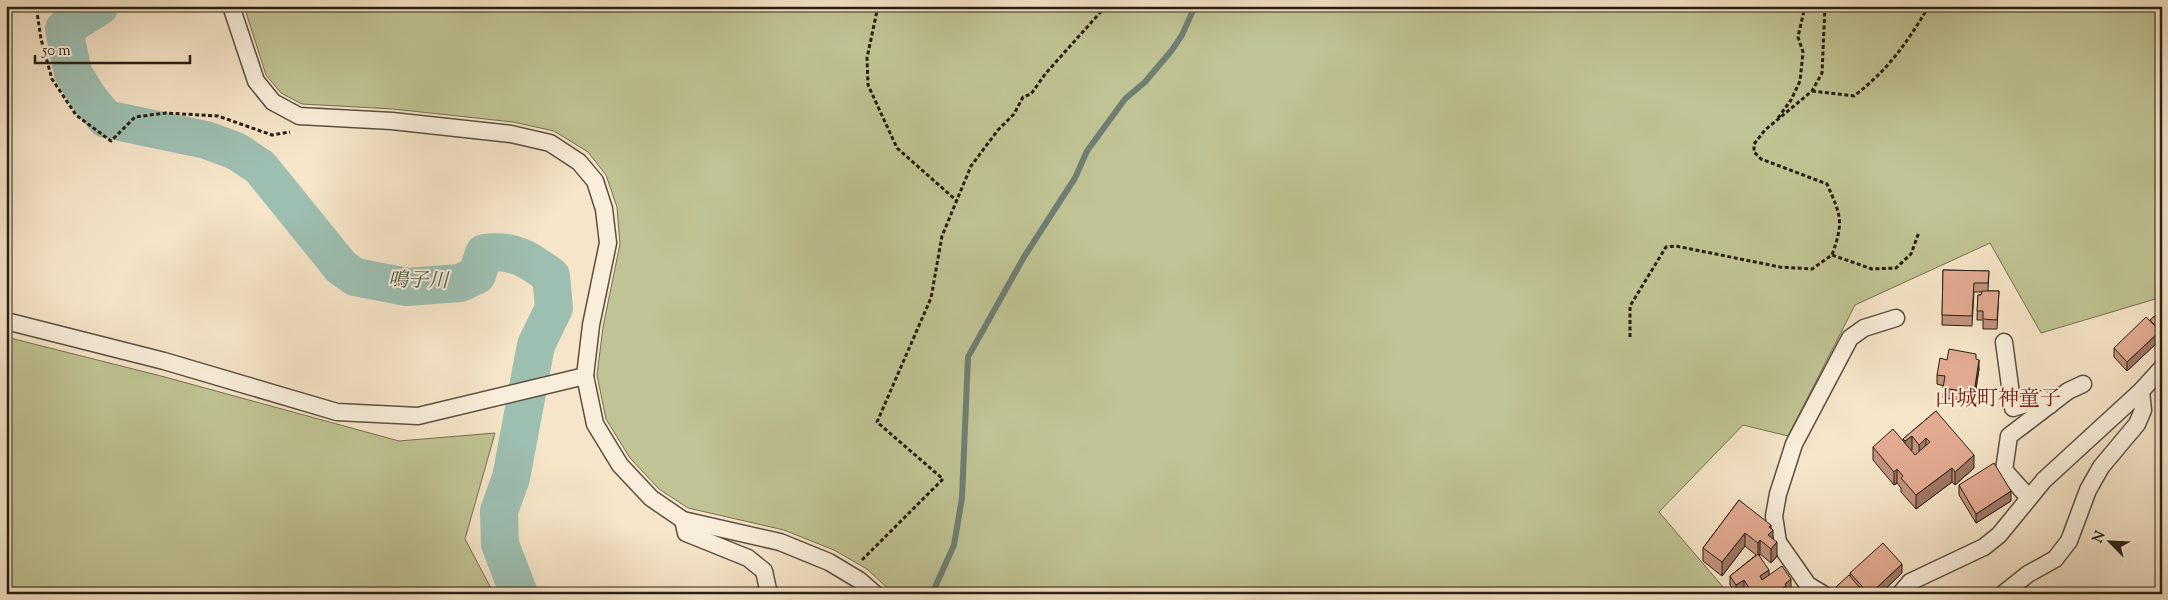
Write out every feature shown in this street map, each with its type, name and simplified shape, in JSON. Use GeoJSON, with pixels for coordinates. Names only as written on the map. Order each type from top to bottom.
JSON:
{"type":"FeatureCollection","features":[{"type":"Feature","properties":{"kind":"street"},"geometry":{"type":"LineString","coordinates":[[231,6],[256,81],[273,102],[299,116],[392,121],[511,134],[550,143],[579,162],[595,181],[604,209],[608,243],[591,325],[585,376],[595,424],[620,465],[651,498],[683,520],[780,542],[829,562],[849,573],[875,594]]}},
{"type":"Feature","properties":{"kind":"street"},"geometry":{"type":"LineString","coordinates":[[1823,594],[1808,585],[1778,542],[1774,516],[1778,494],[1794,444],[1850,338],[1864,328],[1896,318]]}},
{"type":"Feature","properties":{"kind":"street"},"geometry":{"type":"LineString","coordinates":[[6,321],[164,361],[337,412],[418,416],[585,376]]}},
{"type":"Feature","properties":{"kind":"street"},"geometry":{"type":"LineString","coordinates":[[2004,342],[2014,408],[2043,399],[2050,405]]}},
{"type":"Feature","properties":{"kind":"street"},"geometry":{"type":"LineString","coordinates":[[1900,594],[1910,582],[1984,547],[1999,535],[2029,498],[2066,458],[2141,391],[2162,368]]}},
{"type":"Feature","properties":{"kind":"street"},"geometry":{"type":"LineString","coordinates":[[2029,498],[2004,470],[2009,436],[2068,391],[2083,384]]}},
{"type":"Feature","properties":{"kind":"street"},"geometry":{"type":"LineString","coordinates":[[2003,594],[2028,574],[2055,559],[2069,540],[2092,482],[2137,424],[2143,410],[2141,391]]}},
{"type":"Feature","properties":{"kind":"street"},"geometry":{"type":"LineString","coordinates":[[683,520],[686,533],[748,558],[764,571],[769,594]]}},
{"type":"Feature","properties":{"kind":"path"},"geometry":{"type":"LineString","coordinates":[[45,6],[36,12],[52,79],[76,114],[111,141],[135,117],[166,113],[218,116],[272,135],[299,130],[307,116]]}},
{"type":"Feature","properties":{"kind":"path"},"geometry":{"type":"LineString","coordinates":[[878,6],[867,58],[868,85],[897,148],[957,201]]}},
{"type":"Feature","properties":{"kind":"path"},"geometry":{"type":"LineString","coordinates":[[849,573],[943,479],[876,422],[932,298],[942,236],[971,166],[998,130],[1014,114],[1023,97],[1031,94],[1046,74],[1106,6]]}},
{"type":"Feature","properties":{"kind":"path"},"geometry":{"type":"LineString","coordinates":[[1630,337],[1630,306],[1666,247],[1676,246],[1780,267],[1812,269],[1832,255],[1839,236],[1840,214],[1827,184],[1761,159],[1754,152],[1754,144],[1791,100],[1800,81],[1803,52],[1798,37],[1805,6]]}},
{"type":"Feature","properties":{"kind":"path"},"geometry":{"type":"LineString","coordinates":[[1774,122],[1812,91],[1822,73],[1825,6]]}},
{"type":"Feature","properties":{"kind":"path"},"geometry":{"type":"LineString","coordinates":[[1812,91],[1854,96],[1874,80],[1905,45],[1928,6]]}},
{"type":"Feature","properties":{"kind":"path"},"geometry":{"type":"LineString","coordinates":[[1832,255],[1872,269],[1896,268],[1911,254],[1918,232]]}},
{"type":"Feature","properties":{"kind":"green space"},"geometry":{"type":"Polygon","coordinates":[[[244,6],[2162,6],[2162,297],[2041,333],[1990,243],[1855,305],[1788,436],[1743,425],[1659,512],[1729,594],[894,594],[867,569],[834,550],[784,530],[688,508],[659,489],[630,458],[606,419],[597,375],[603,327],[620,244],[617,207],[606,175],[588,152],[554,131],[513,122],[393,109],[302,104],[281,93],[266,75],[244,6]]]}},
{"type":"Feature","properties":{"kind":"green space"},"geometry":{"type":"Polygon","coordinates":[[[6,337],[161,376],[399,441],[495,433],[465,539],[494,594],[6,594],[6,337]]]}},
{"type":"Feature","properties":{"kind":"building"},"geometry":{"type":"Polygon","coordinates":[[[1943,270],[1989,271],[1988,283],[1974,283],[1972,316],[1942,315],[1943,270]]]}},
{"type":"Feature","properties":{"kind":"building"},"geometry":{"type":"Polygon","coordinates":[[[1982,291],[1999,291],[1997,320],[1983,319],[1983,311],[1977,311],[1978,295],[1981,295],[1982,291]]]}},
{"type":"Feature","properties":{"kind":"building"},"geometry":{"type":"Polygon","coordinates":[[[2162,310],[2162,335],[2150,320],[2162,310]]]}},
{"type":"Feature","properties":{"kind":"building"},"geometry":{"type":"Polygon","coordinates":[[[2146,317],[2160,331],[2127,362],[2114,348],[2146,317]]]}},
{"type":"Feature","properties":{"kind":"building"},"geometry":{"type":"Polygon","coordinates":[[[1949,349],[1976,354],[1976,359],[1979,360],[1974,393],[1943,388],[1945,376],[1937,375],[1940,358],[1947,360],[1949,349]]]}},
{"type":"Feature","properties":{"kind":"building"},"geometry":{"type":"Polygon","coordinates":[[[1936,411],[1974,455],[1955,472],[1952,468],[1916,495],[1901,478],[1903,476],[1897,469],[1894,472],[1873,447],[1893,429],[1915,455],[1930,442],[1926,438],[1919,445],[1912,436],[1905,441],[1903,439],[1936,411]]]}},
{"type":"Feature","properties":{"kind":"building"},"geometry":{"type":"Polygon","coordinates":[[[1994,463],[2011,491],[1976,514],[1959,485],[1994,463]]]}},
{"type":"Feature","properties":{"kind":"building"},"geometry":{"type":"Polygon","coordinates":[[[1739,500],[1771,525],[1769,527],[1773,530],[1768,535],[1777,542],[1771,549],[1760,540],[1758,543],[1745,533],[1722,562],[1703,548],[1739,500]]]}},
{"type":"Feature","properties":{"kind":"building"},"geometry":{"type":"Polygon","coordinates":[[[1883,543],[1902,564],[1869,594],[1850,573],[1883,543]]]}},
{"type":"Feature","properties":{"kind":"building"},"geometry":{"type":"Polygon","coordinates":[[[1758,554],[1769,570],[1760,576],[1762,580],[1782,566],[1791,579],[1785,584],[1786,586],[1774,594],[1753,594],[1744,580],[1736,585],[1730,576],[1758,554]]]}},
{"type":"Feature","properties":{"kind":"building"},"geometry":{"type":"Polygon","coordinates":[[[1849,575],[1865,594],[1842,594],[1836,587],[1849,575]]]}},
{"type":"Feature","properties":{"kind":"waterway","name":"鳴子川"},"geometry":{"type":"LineString","coordinates":[[100,6],[64,29],[73,73],[90,100],[106,119],[206,140],[236,151],[260,167],[341,267],[355,277],[407,287],[460,283],[477,275],[484,253],[494,252],[520,257],[551,276],[554,308],[536,345],[511,478],[499,511],[500,544],[519,594]]}},
{"type":"Feature","properties":{"kind":"waterway"},"geometry":{"type":"LineString","coordinates":[[932,594],[954,545],[962,498],[968,357],[1024,257],[1075,178],[1087,151],[1125,99],[1145,82],[1172,50],[1182,35],[1195,6]]}},
{"type":"Feature","properties":{"kind":"district","name":"山城町神童子"},"geometry":{"type":"Point","coordinates":[1998,400]}}]}
